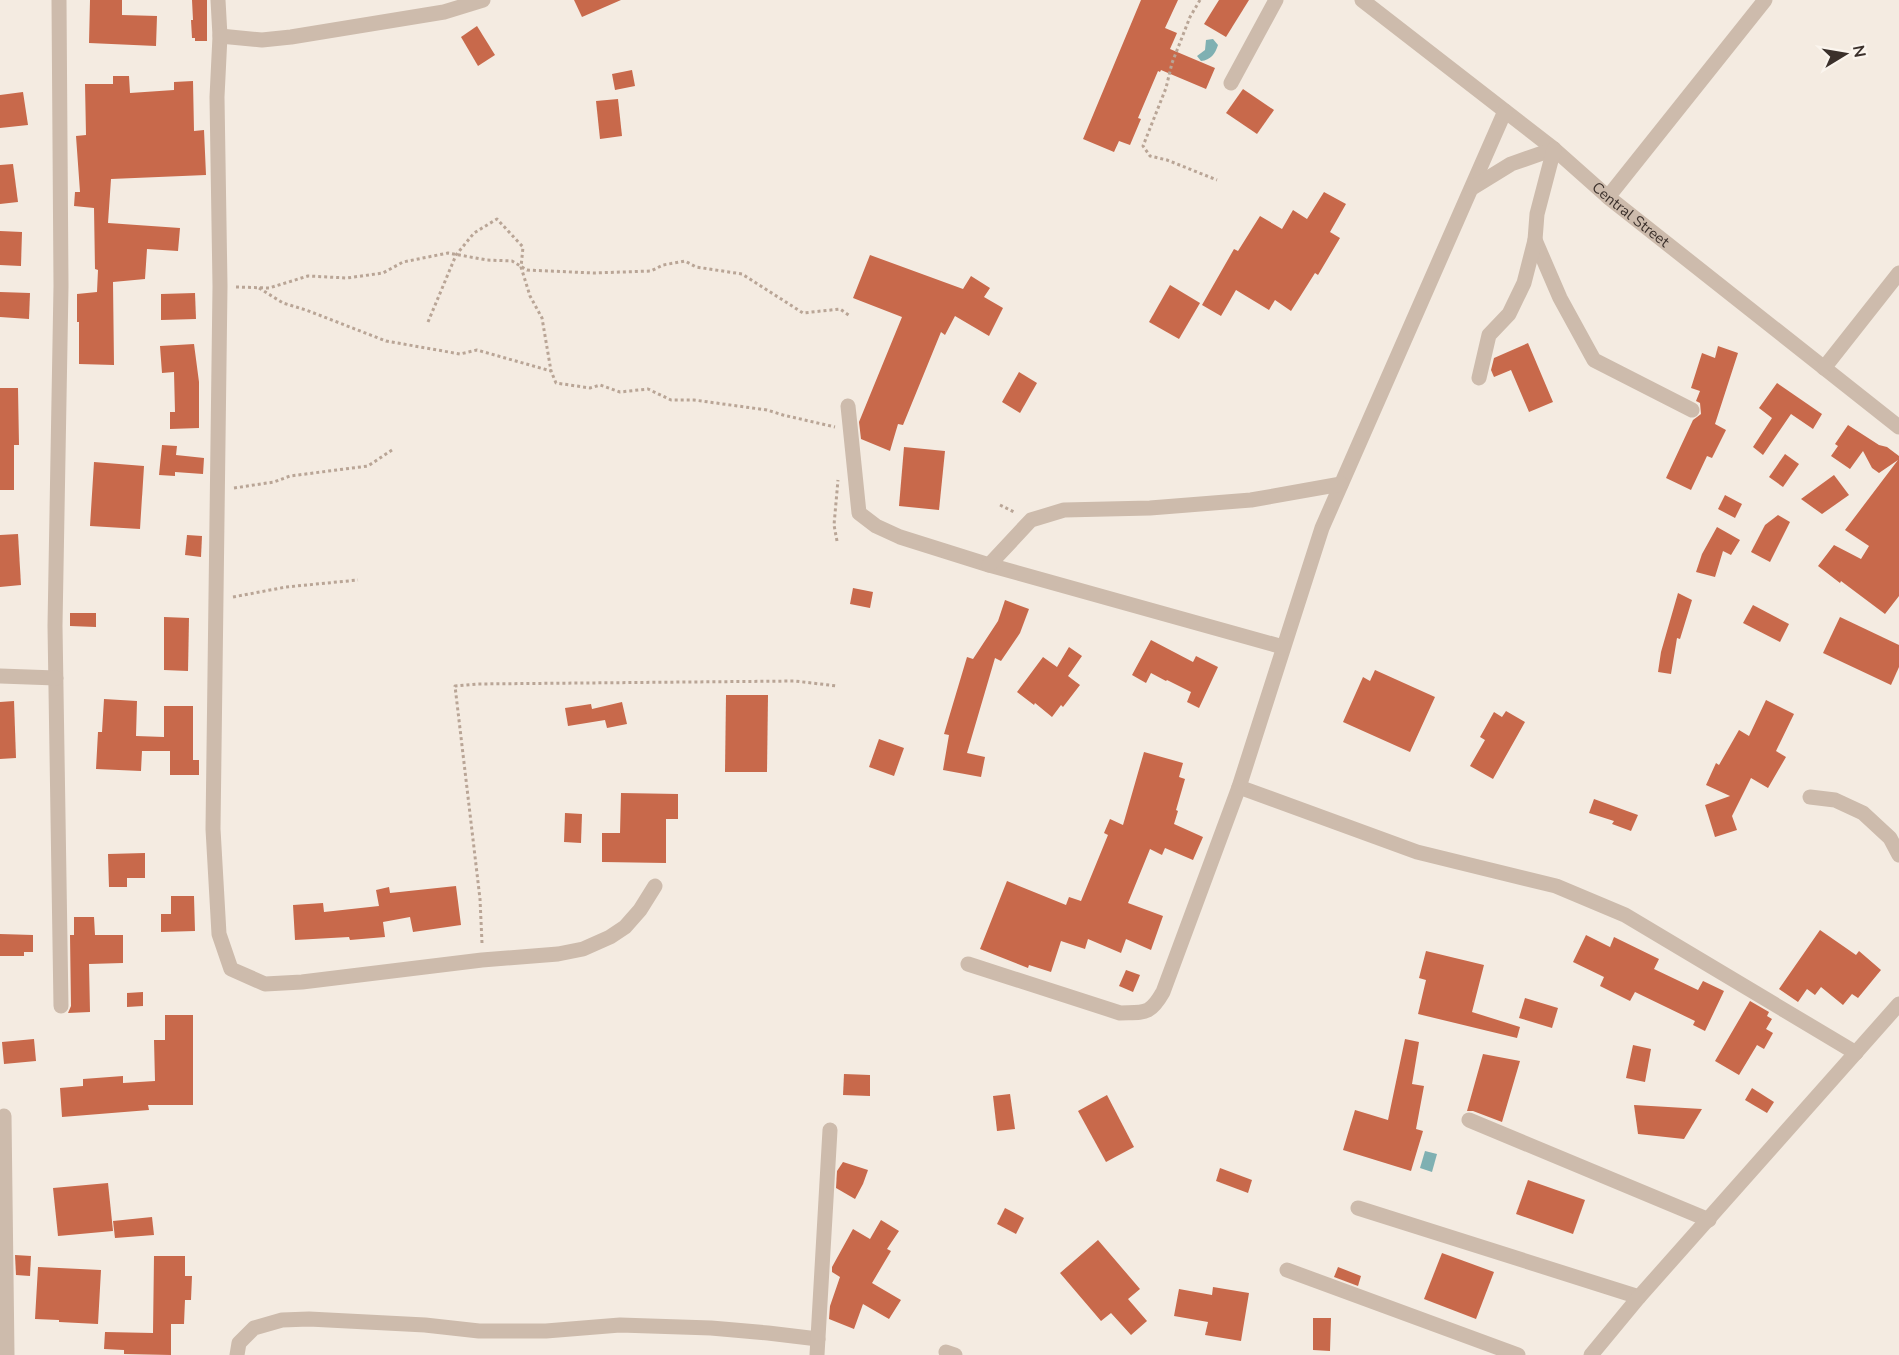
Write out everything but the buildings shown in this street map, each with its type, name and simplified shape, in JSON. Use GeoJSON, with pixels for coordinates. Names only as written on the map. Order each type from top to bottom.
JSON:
{"type":"FeatureCollection","features":[{"type":"Feature","properties":{"kind":"street"},"geometry":{"type":"LineString","coordinates":[[59,0],[62,286],[57,487],[56,678],[61,1006]]}},
{"type":"Feature","properties":{"kind":"street"},"geometry":{"type":"LineString","coordinates":[[218,0],[220,286],[213,829],[219,934],[231,969],[265,984],[302,982],[482,960],[541,956],[583,949],[610,937],[625,927],[640,910],[655,886]]}},
{"type":"Feature","properties":{"kind":"street"},"geometry":{"type":"LineString","coordinates":[[220,36],[262,40],[291,37],[444,12],[483,0]]}},
{"type":"Feature","properties":{"kind":"street"},"geometry":{"type":"LineString","coordinates":[[1231,83],[1276,0]]}},
{"type":"Feature","properties":{"kind":"street","name":"Central Street"},"geometry":{"type":"LineString","coordinates":[[1362,0],[1554,149],[1608,197],[1899,427]]}},
{"type":"Feature","properties":{"kind":"street"},"geometry":{"type":"LineString","coordinates":[[1608,197],[1764,0]]}},
{"type":"Feature","properties":{"kind":"street"},"geometry":{"type":"LineString","coordinates":[[968,964],[1120,1013],[1142,1012],[1155,1006],[1163,992],[1239,787],[1322,528],[1505,111]]}},
{"type":"Feature","properties":{"kind":"street"},"geometry":{"type":"LineString","coordinates":[[1472,188],[1511,164],[1554,149]]}},
{"type":"Feature","properties":{"kind":"street"},"geometry":{"type":"LineString","coordinates":[[1479,378],[1489,334],[1509,314],[1524,283],[1535,240],[1537,214],[1554,149]]}},
{"type":"Feature","properties":{"kind":"street"},"geometry":{"type":"LineString","coordinates":[[1535,240],[1560,298],[1594,360],[1692,410]]}},
{"type":"Feature","properties":{"kind":"street"},"geometry":{"type":"LineString","coordinates":[[1824,369],[1899,273]]}},
{"type":"Feature","properties":{"kind":"street"},"geometry":{"type":"LineString","coordinates":[[848,406],[859,513],[876,526],[900,537],[989,565],[1283,647]]}},
{"type":"Feature","properties":{"kind":"street"},"geometry":{"type":"LineString","coordinates":[[989,565],[1031,520],[1064,510],[1150,508],[1251,500],[1341,484]]}},
{"type":"Feature","properties":{"kind":"street"},"geometry":{"type":"LineString","coordinates":[[0,676],[56,678]]}},
{"type":"Feature","properties":{"kind":"street"},"geometry":{"type":"LineString","coordinates":[[1239,787],[1418,852],[1556,886],[1625,915],[1856,1053]]}},
{"type":"Feature","properties":{"kind":"street"},"geometry":{"type":"LineString","coordinates":[[1810,797],[1835,800],[1863,813],[1890,838],[1899,855]]}},
{"type":"Feature","properties":{"kind":"street"},"geometry":{"type":"LineString","coordinates":[[1591,1355],[1639,1297],[1899,1004]]}},
{"type":"Feature","properties":{"kind":"street"},"geometry":{"type":"LineString","coordinates":[[4,1116],[6,1355]]}},
{"type":"Feature","properties":{"kind":"street"},"geometry":{"type":"LineString","coordinates":[[1469,1120],[1709,1220]]}},
{"type":"Feature","properties":{"kind":"street"},"geometry":{"type":"LineString","coordinates":[[237,1355],[239,1343],[254,1328],[282,1320],[309,1319],[546,1332],[620,1325],[711,1328],[768,1333],[817,1347],[830,1130]]}},
{"type":"Feature","properties":{"kind":"street"},"geometry":{"type":"LineString","coordinates":[[1358,1208],[1639,1297]]}},
{"type":"Feature","properties":{"kind":"street"},"geometry":{"type":"LineString","coordinates":[[1287,1270],[1518,1355]]}},
{"type":"Feature","properties":{"kind":"path"},"geometry":{"type":"LineString","coordinates":[[1200,0],[1190,17],[1172,63],[1166,88],[1143,146],[1150,156],[1167,160],[1217,180]]}},
{"type":"Feature","properties":{"kind":"path"},"geometry":{"type":"LineString","coordinates":[[428,322],[456,255],[474,233],[497,219],[522,247],[521,267],[530,296],[542,318],[550,371],[556,383],[590,388],[600,385],[620,392],[648,389],[671,400],[694,400],[767,410],[800,420],[842,428]]}},
{"type":"Feature","properties":{"kind":"path"},"geometry":{"type":"LineString","coordinates":[[220,286],[269,288],[308,276],[347,278],[382,273],[403,262],[448,254],[512,261],[526,270],[583,273],[651,271],[663,265],[684,261],[696,267],[742,274],[803,313],[840,309],[850,316]]}},
{"type":"Feature","properties":{"kind":"path"},"geometry":{"type":"LineString","coordinates":[[259,288],[283,303],[386,341],[460,354],[477,350],[550,371]]}},
{"type":"Feature","properties":{"kind":"path"},"geometry":{"type":"LineString","coordinates":[[218,490],[274,482],[290,476],[368,466],[392,450]]}},
{"type":"Feature","properties":{"kind":"path"},"geometry":{"type":"LineString","coordinates":[[837,542],[834,525],[836,488],[841,472]]}},
{"type":"Feature","properties":{"kind":"path"},"geometry":{"type":"LineString","coordinates":[[216,598],[253,595],[286,587],[358,580]]}},
{"type":"Feature","properties":{"kind":"path"},"geometry":{"type":"LineString","coordinates":[[482,960],[480,899],[455,686],[795,681],[837,686]]}},
{"type":"Feature","properties":{"kind":"water"},"geometry":{"type":"Polygon","coordinates":[[[1213,39],[1218,45],[1215,51],[1210,58],[1201,61],[1197,56],[1205,50],[1206,40],[1213,39]]]}},
{"type":"Feature","properties":{"kind":"water"},"geometry":{"type":"Polygon","coordinates":[[[1425,1151],[1437,1154],[1432,1172],[1420,1168],[1425,1151]]]}}]}
